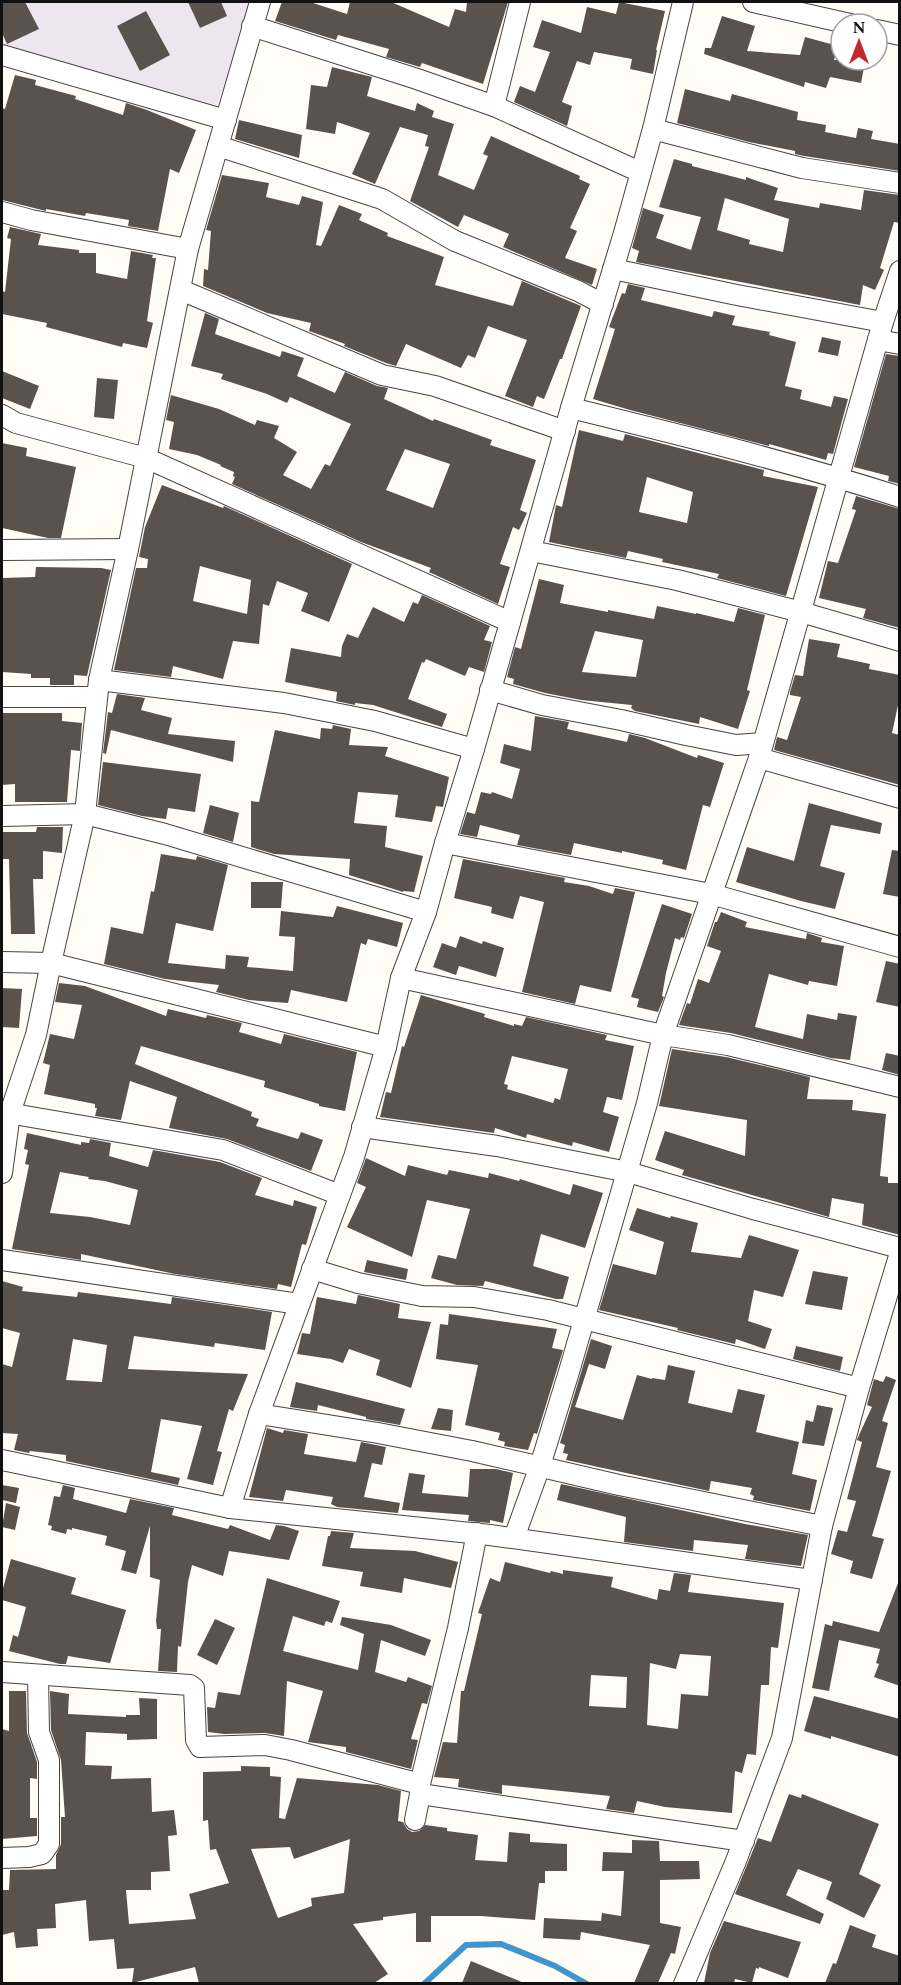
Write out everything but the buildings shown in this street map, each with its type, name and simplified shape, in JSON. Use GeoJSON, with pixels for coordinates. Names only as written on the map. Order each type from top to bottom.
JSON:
{"type":"FeatureCollection","features":[{"type":"Feature","properties":{"kind":"street"},"geometry":{"type":"LineString","coordinates":[[2,1173],[6,1113],[36,1035],[85,814],[98,688],[188,249],[252,26],[261,2]]}},
{"type":"Feature","properties":{"kind":"street"},"geometry":{"type":"LineString","coordinates":[[494,106],[520,2]]}},
{"type":"Feature","properties":{"kind":"street"},"geometry":{"type":"LineString","coordinates":[[230,1508],[259,1414],[340,1195],[362,1127],[386,1047],[401,978],[426,912],[571,408],[624,233],[653,129],[682,2]]}},
{"type":"Feature","properties":{"kind":"street"},"geometry":{"type":"LineString","coordinates":[[753,2],[829,19]]}},
{"type":"Feature","properties":{"kind":"street"},"geometry":{"type":"LineString","coordinates":[[252,26],[494,106],[640,172]]}},
{"type":"Feature","properties":{"kind":"street"},"geometry":{"type":"LineString","coordinates":[[2,55],[225,120]]}},
{"type":"Feature","properties":{"kind":"street"},"geometry":{"type":"LineString","coordinates":[[653,129],[802,168],[900,183]]}},
{"type":"Feature","properties":{"kind":"street"},"geometry":{"type":"LineString","coordinates":[[218,146],[382,199],[455,241],[578,291],[603,304]]}},
{"type":"Feature","properties":{"kind":"street"},"geometry":{"type":"LineString","coordinates":[[2,212],[31,220],[188,249]]}},
{"type":"Feature","properties":{"kind":"street"},"geometry":{"type":"LineString","coordinates":[[613,269],[737,295],[880,331],[900,344]]}},
{"type":"Feature","properties":{"kind":"street"},"geometry":{"type":"LineString","coordinates":[[514,1538],[540,1466],[628,1172],[663,1035],[761,751],[880,331],[900,271]]}},
{"type":"Feature","properties":{"kind":"street"},"geometry":{"type":"LineString","coordinates":[[181,290],[381,375],[435,386],[565,431]]}},
{"type":"Feature","properties":{"kind":"street"},"geometry":{"type":"LineString","coordinates":[[571,408],[725,446],[838,477],[900,497]]}},
{"type":"Feature","properties":{"kind":"street"},"geometry":{"type":"LineString","coordinates":[[2,415],[16,423],[146,458],[510,622]]}},
{"type":"Feature","properties":{"kind":"street"},"geometry":{"type":"LineString","coordinates":[[2,550],[128,549]]}},
{"type":"Feature","properties":{"kind":"street"},"geometry":{"type":"LineString","coordinates":[[531,551],[677,580],[801,612],[900,641]]}},
{"type":"Feature","properties":{"kind":"street"},"geometry":{"type":"LineString","coordinates":[[2,697],[98,688],[284,702],[375,721],[474,749]]}},
{"type":"Feature","properties":{"kind":"street"},"geometry":{"type":"LineString","coordinates":[[490,690],[542,705],[761,751],[900,798]]}},
{"type":"Feature","properties":{"kind":"street"},"geometry":{"type":"LineString","coordinates":[[2,816],[85,814],[165,834],[426,912]]}},
{"type":"Feature","properties":{"kind":"street"},"geometry":{"type":"LineString","coordinates":[[445,843],[711,894],[900,947]]}},
{"type":"Feature","properties":{"kind":"street"},"geometry":{"type":"LineString","coordinates":[[2,962],[51,963],[386,1047]]}},
{"type":"Feature","properties":{"kind":"street"},"geometry":{"type":"LineString","coordinates":[[401,978],[663,1035],[728,1045],[900,1087]]}},
{"type":"Feature","properties":{"kind":"street"},"geometry":{"type":"LineString","coordinates":[[6,1113],[223,1150],[340,1195]]}},
{"type":"Feature","properties":{"kind":"street"},"geometry":{"type":"LineString","coordinates":[[362,1127],[497,1146],[628,1172],[753,1209],[900,1248]]}},
{"type":"Feature","properties":{"kind":"street"},"geometry":{"type":"LineString","coordinates":[[684,1983],[744,1841],[782,1738],[822,1526],[859,1388],[900,1253]]}},
{"type":"Feature","properties":{"kind":"street"},"geometry":{"type":"LineString","coordinates":[[2,1260],[299,1304]]}},
{"type":"Feature","properties":{"kind":"street"},"geometry":{"type":"LineString","coordinates":[[312,1269],[358,1283],[422,1296],[474,1297],[548,1310],[859,1388]]}},
{"type":"Feature","properties":{"kind":"street"},"geometry":{"type":"LineString","coordinates":[[259,1414],[378,1433],[822,1526]]}},
{"type":"Feature","properties":{"kind":"street"},"geometry":{"type":"LineString","coordinates":[[2,1460],[230,1508],[477,1533],[812,1580]]}},
{"type":"Feature","properties":{"kind":"street"},"geometry":{"type":"LineString","coordinates":[[415,1820],[477,1533]]}},
{"type":"Feature","properties":{"kind":"street"},"geometry":{"type":"LineString","coordinates":[[2,1672],[190,1685],[194,1688],[196,1740],[201,1747],[265,1745],[291,1750],[420,1789],[744,1841]]}},
{"type":"Feature","properties":{"kind":"street"},"geometry":{"type":"LineString","coordinates":[[2,1858],[42,1854],[49,1844],[49,1760],[39,1732],[38,1675]]}},
{"type":"Feature","properties":{"kind":"shaded area"},"geometry":{"type":"Polygon","coordinates":[[[2,2],[253,2],[217,105],[2,48],[2,2]]]}},
{"type":"Feature","properties":{"kind":"waterway"},"geometry":{"type":"LineString","coordinates":[[424,1984],[466,1945],[501,1944],[555,1966],[587,1984]]}}]}
